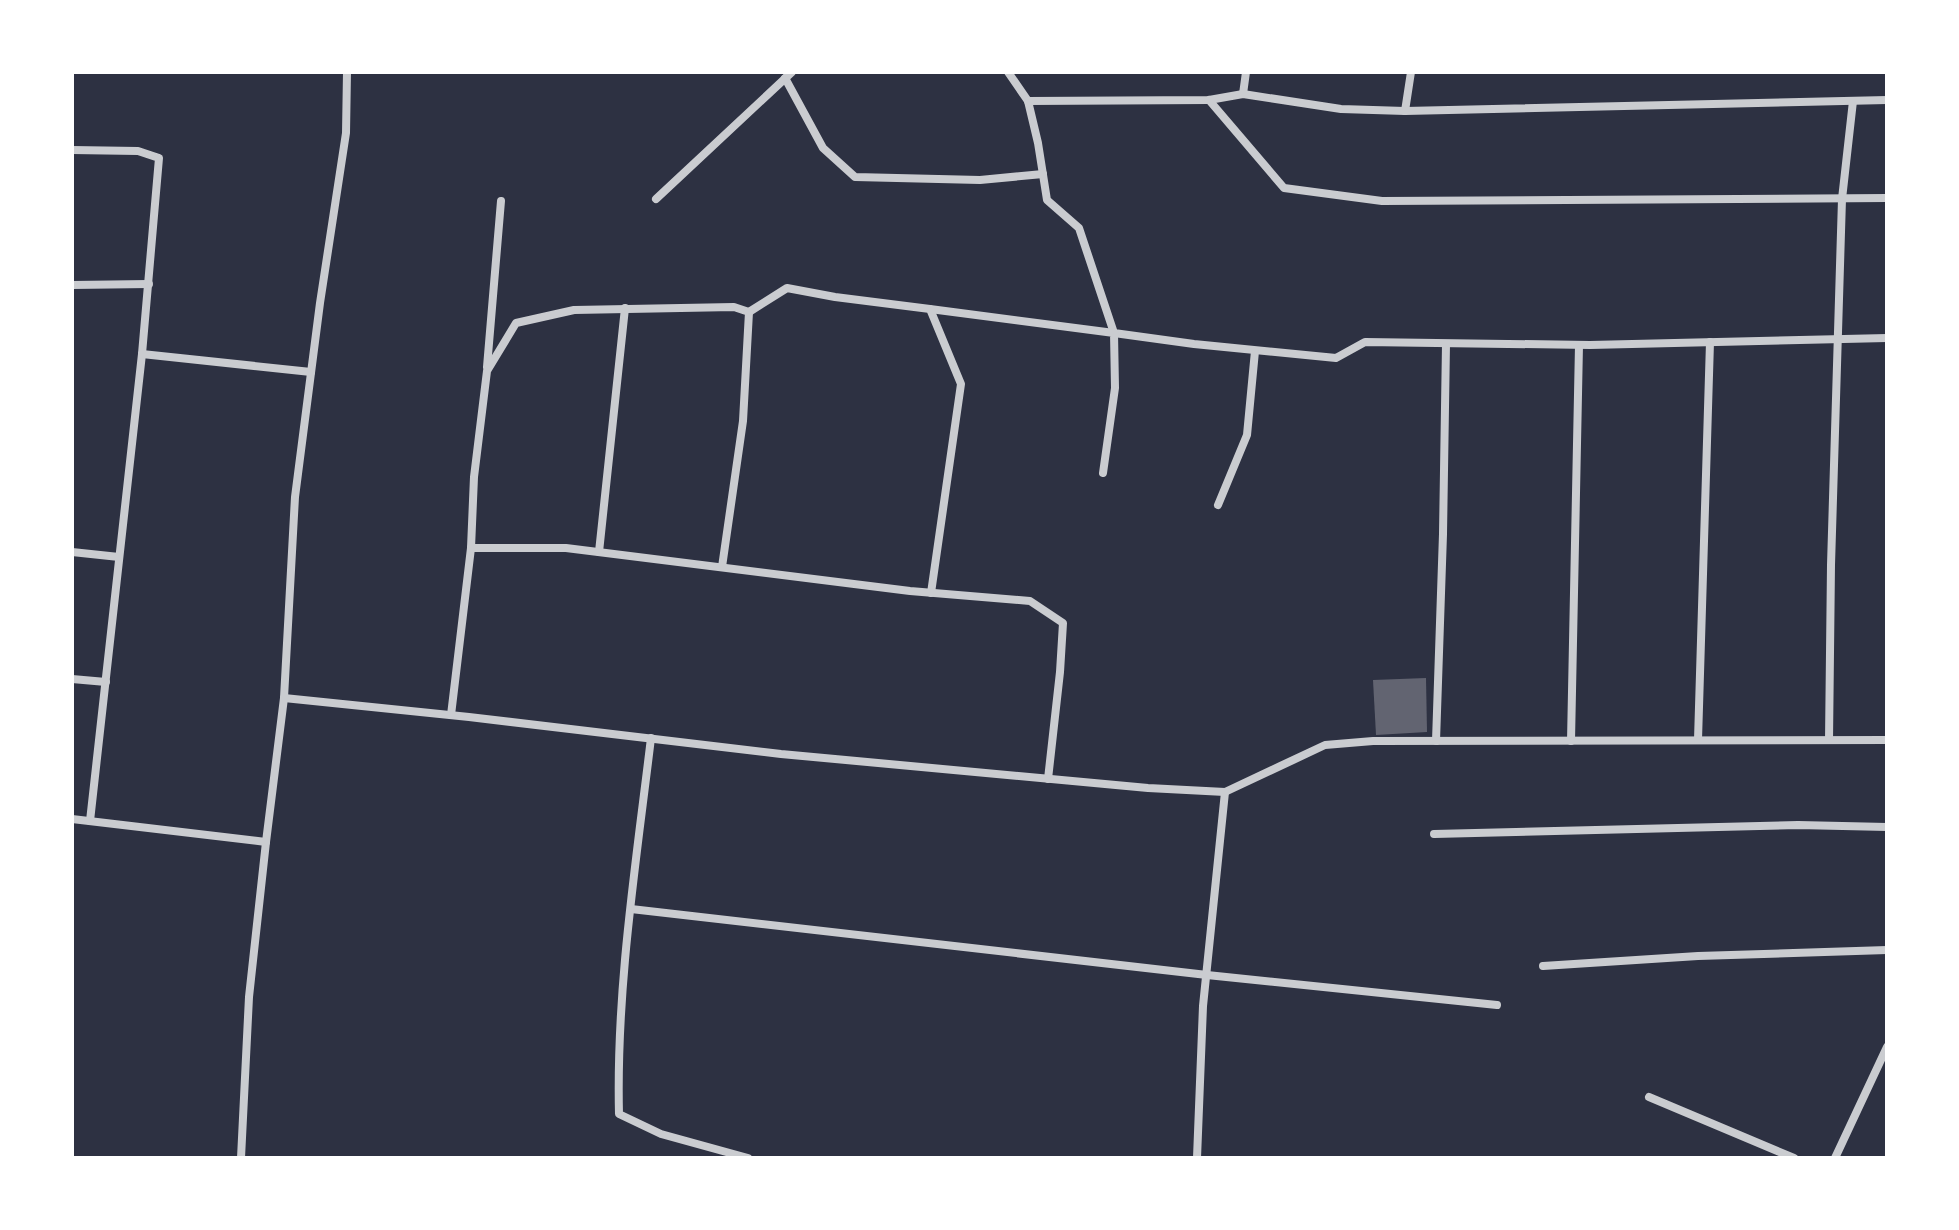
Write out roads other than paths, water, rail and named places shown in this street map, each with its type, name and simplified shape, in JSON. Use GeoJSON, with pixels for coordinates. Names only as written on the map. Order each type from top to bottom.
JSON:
{"type":"FeatureCollection","features":[{"type":"Feature","properties":{"kind":"street"},"geometry":{"type":"LineString","coordinates":[[241,1158],[249,997],[284,698],[295,497],[346,133],[347,72]]}},
{"type":"Feature","properties":{"kind":"street"},"geometry":{"type":"LineString","coordinates":[[1008,72],[1028,101],[1047,200],[1079,228],[1114,333],[1115,388],[1103,473]]}},
{"type":"Feature","properties":{"kind":"street"},"geometry":{"type":"LineString","coordinates":[[1243,94],[1246,72]]}},
{"type":"Feature","properties":{"kind":"street"},"geometry":{"type":"LineString","coordinates":[[1405,111],[1411,72]]}},
{"type":"Feature","properties":{"kind":"street"},"geometry":{"type":"LineString","coordinates":[[656,199],[788,75],[823,148],[855,177],[980,180],[1043,174]]}},
{"type":"Feature","properties":{"kind":"street"},"geometry":{"type":"LineString","coordinates":[[1028,101],[1209,100],[1243,94],[1341,109],[1405,111],[1887,100]]}},
{"type":"Feature","properties":{"kind":"street"},"geometry":{"type":"LineString","coordinates":[[1209,100],[1284,188],[1382,201],[1887,198]]}},
{"type":"Feature","properties":{"kind":"street"},"geometry":{"type":"LineString","coordinates":[[1829,740],[1842,199],[1853,101]]}},
{"type":"Feature","properties":{"kind":"street"},"geometry":{"type":"LineString","coordinates":[[72,150],[138,151],[159,158],[142,354],[90,821]]}},
{"type":"Feature","properties":{"kind":"street"},"geometry":{"type":"LineString","coordinates":[[451,715],[471,548],[474,477],[487,371],[501,201]]}},
{"type":"Feature","properties":{"kind":"street"},"geometry":{"type":"LineString","coordinates":[[72,285],[149,284]]}},
{"type":"Feature","properties":{"kind":"street"},"geometry":{"type":"LineString","coordinates":[[749,312],[787,288],[1194,344],[1336,358],[1365,342],[1579,345],[1887,338]]}},
{"type":"Feature","properties":{"kind":"street"},"geometry":{"type":"LineString","coordinates":[[487,371],[516,323],[574,310],[734,307],[749,312]]}},
{"type":"Feature","properties":{"kind":"street"},"geometry":{"type":"LineString","coordinates":[[599,552],[625,308]]}},
{"type":"Feature","properties":{"kind":"street"},"geometry":{"type":"LineString","coordinates":[[930,309],[961,384],[931,593]]}},
{"type":"Feature","properties":{"kind":"street"},"geometry":{"type":"LineString","coordinates":[[722,567],[743,421],[749,312]]}},
{"type":"Feature","properties":{"kind":"street"},"geometry":{"type":"LineString","coordinates":[[1698,740],[1710,342]]}},
{"type":"Feature","properties":{"kind":"street"},"geometry":{"type":"LineString","coordinates":[[1436,741],[1446,344]]}},
{"type":"Feature","properties":{"kind":"street"},"geometry":{"type":"LineString","coordinates":[[1571,741],[1579,345]]}},
{"type":"Feature","properties":{"kind":"street"},"geometry":{"type":"LineString","coordinates":[[1218,505],[1247,435],[1255,351]]}},
{"type":"Feature","properties":{"kind":"street"},"geometry":{"type":"LineString","coordinates":[[142,354],[311,372]]}},
{"type":"Feature","properties":{"kind":"street"},"geometry":{"type":"LineString","coordinates":[[471,548],[566,548],[931,593],[1030,601],[1063,623],[1048,779]]}},
{"type":"Feature","properties":{"kind":"street"},"geometry":{"type":"LineString","coordinates":[[72,552],[119,557]]}},
{"type":"Feature","properties":{"kind":"street"},"geometry":{"type":"LineString","coordinates":[[72,679],[106,682]]}},
{"type":"Feature","properties":{"kind":"street"},"geometry":{"type":"LineString","coordinates":[[284,698],[781,754],[1148,788],[1225,792],[1325,745],[1373,741],[1887,740]]}},
{"type":"Feature","properties":{"kind":"street"},"geometry":{"type":"LineString","coordinates":[[651,738],[631,909],[618,1064],[619,1114],[661,1134],[743,1157]]}},
{"type":"Feature","properties":{"kind":"street"},"geometry":{"type":"LineString","coordinates":[[1197,1158],[1203,1006],[1225,792]]}},
{"type":"Feature","properties":{"kind":"street"},"geometry":{"type":"LineString","coordinates":[[72,819],[266,842]]}},
{"type":"Feature","properties":{"kind":"street"},"geometry":{"type":"LineString","coordinates":[[1434,834],[1798,825],[1887,827]]}},
{"type":"Feature","properties":{"kind":"street"},"geometry":{"type":"LineString","coordinates":[[631,909],[1497,1005]]}},
{"type":"Feature","properties":{"kind":"street"},"geometry":{"type":"LineString","coordinates":[[1543,966],[1698,956],[1887,950]]}},
{"type":"Feature","properties":{"kind":"street"},"geometry":{"type":"LineString","coordinates":[[1835,1158],[1887,1047]]}},
{"type":"Feature","properties":{"kind":"street"},"geometry":{"type":"LineString","coordinates":[[1649,1097],[1794,1158]]}}]}
